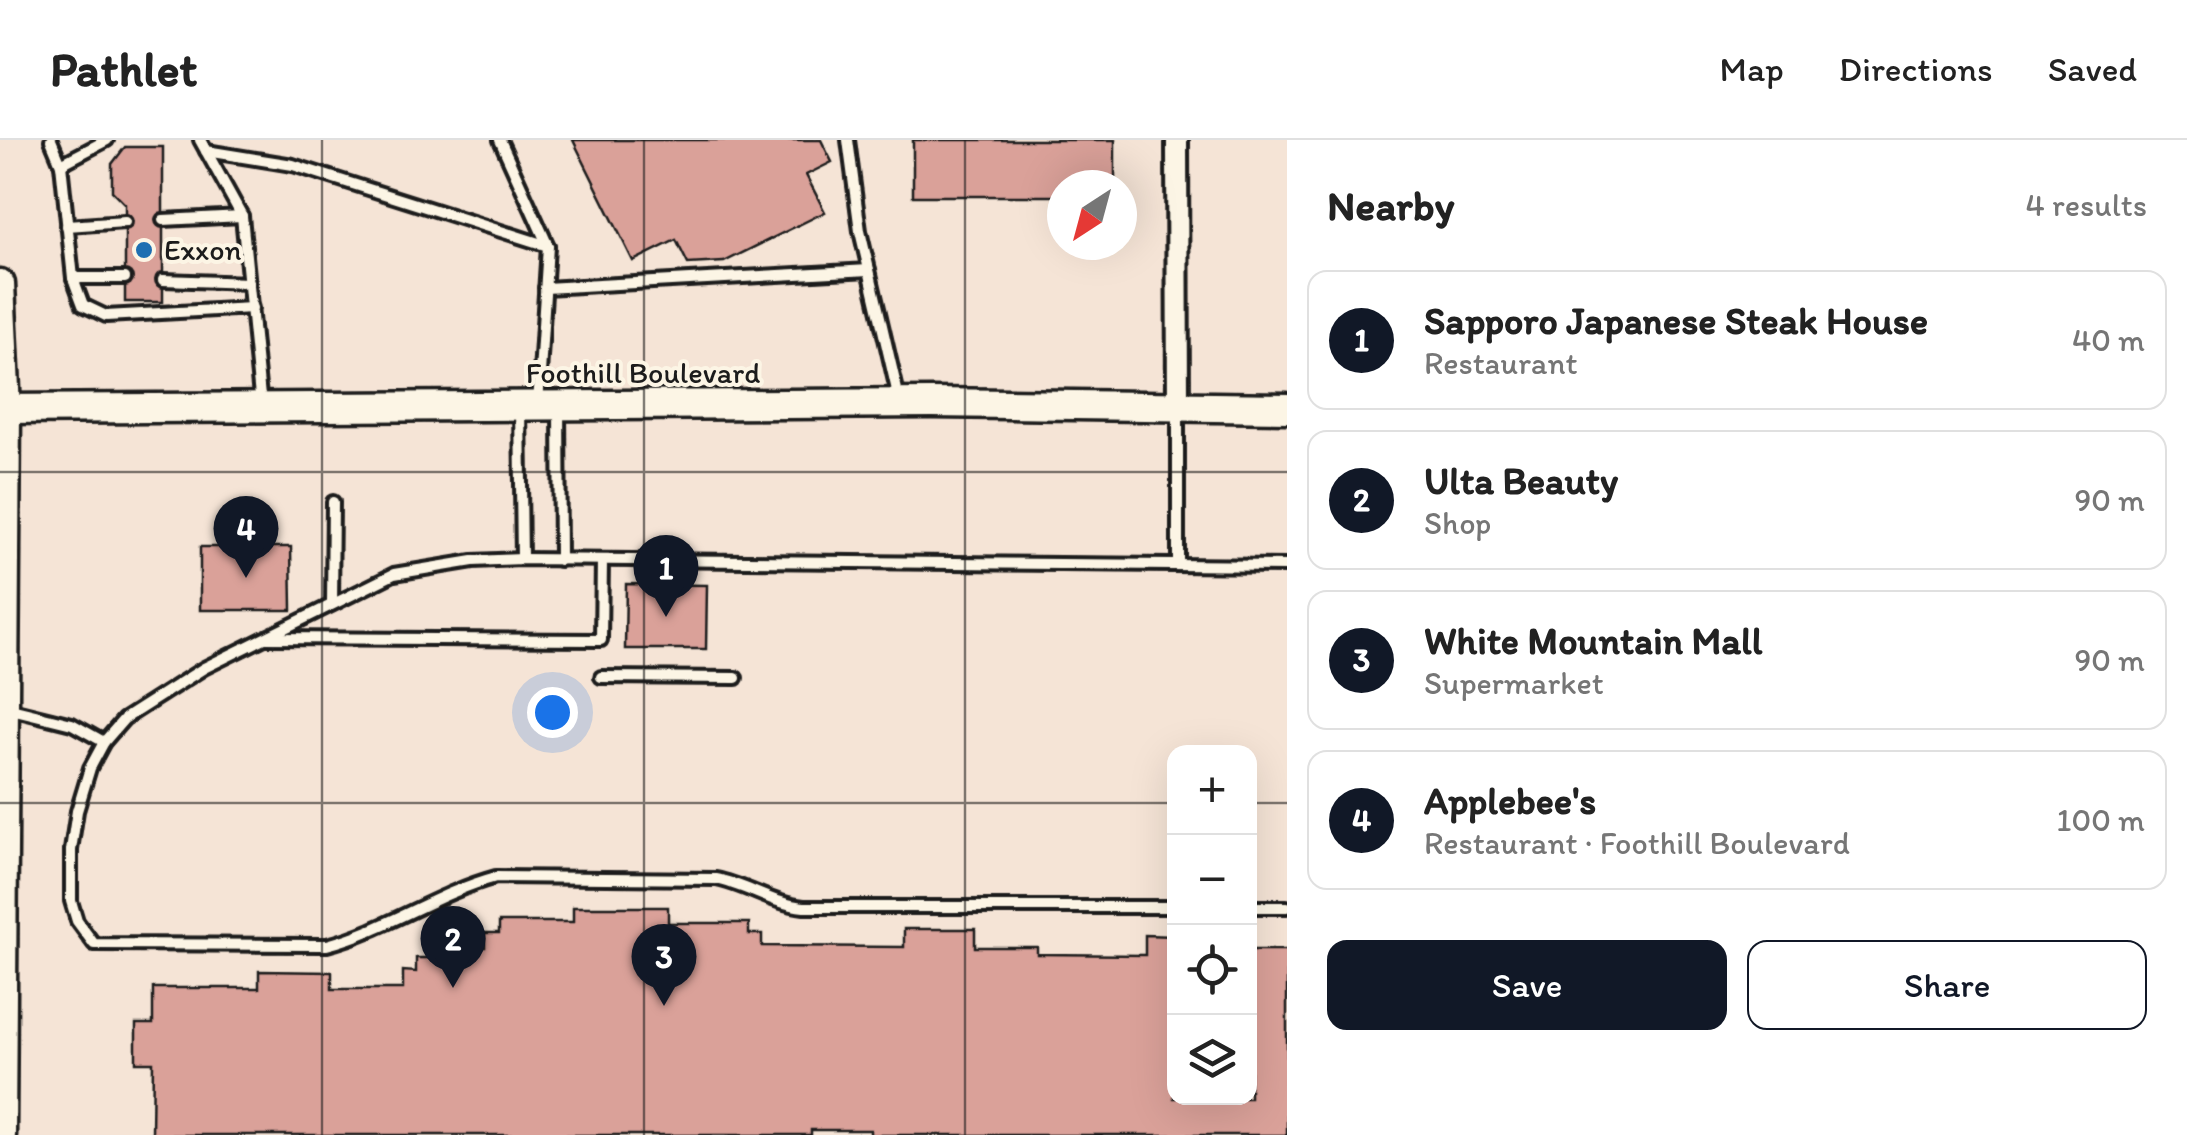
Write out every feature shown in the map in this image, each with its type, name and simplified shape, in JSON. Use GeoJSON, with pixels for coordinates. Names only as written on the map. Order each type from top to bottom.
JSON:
{"type":"FeatureCollection","features":[{"type":"Feature","properties":{"kind":"street"},"geometry":{"type":"LineString","coordinates":[[1178,140],[1178,408]]}},
{"type":"Feature","properties":{"kind":"street"},"geometry":{"type":"LineString","coordinates":[[0,284],[1,1135]]}},
{"type":"Feature","properties":{"kind":"street","name":"Foothill Boulevard"},"geometry":{"type":"LineString","coordinates":[[3,410],[901,404],[1287,408]]}},
{"type":"Feature","properties":{"kind":"lane"},"geometry":{"type":"LineString","coordinates":[[51,140],[61,164],[73,278],[83,306],[106,316],[252,308]]}},
{"type":"Feature","properties":{"kind":"lane"},"geometry":{"type":"LineString","coordinates":[[61,164],[85,145],[108,140]]}},
{"type":"Feature","properties":{"kind":"lane"},"geometry":{"type":"LineString","coordinates":[[500,140],[548,246],[539,406],[522,560]]}},
{"type":"Feature","properties":{"kind":"lane"},"geometry":{"type":"LineString","coordinates":[[848,140],[869,270],[901,404]]}},
{"type":"Feature","properties":{"kind":"lane"},"geometry":{"type":"LineString","coordinates":[[204,145],[294,164],[548,246]]}},
{"type":"Feature","properties":{"kind":"lane"},"geometry":{"type":"LineString","coordinates":[[204,145],[242,216],[261,408]]}},
{"type":"Feature","properties":{"kind":"lane"},"geometry":{"type":"LineString","coordinates":[[163,220],[242,216]]}},
{"type":"Feature","properties":{"kind":"lane"},"geometry":{"type":"LineString","coordinates":[[67,226],[125,222]]}},
{"type":"Feature","properties":{"kind":"lane"},"geometry":{"type":"LineString","coordinates":[[545,288],[869,270]]}},
{"type":"Feature","properties":{"kind":"lane"},"geometry":{"type":"LineString","coordinates":[[73,278],[125,278]]}},
{"type":"Feature","properties":{"kind":"lane"},"geometry":{"type":"LineString","coordinates":[[163,280],[249,283]]}},
{"type":"Feature","properties":{"kind":"lane"},"geometry":{"type":"LineString","coordinates":[[539,406],[560,560]]}},
{"type":"Feature","properties":{"kind":"lane"},"geometry":{"type":"LineString","coordinates":[[1178,408],[1178,565]]}},
{"type":"Feature","properties":{"kind":"lane"},"geometry":{"type":"LineString","coordinates":[[332,604],[333,502]]}},
{"type":"Feature","properties":{"kind":"lane"},"geometry":{"type":"LineString","coordinates":[[1167,907],[804,907],[778,902],[716,878],[496,877],[464,886],[356,938],[326,945],[94,944],[77,921],[71,901],[71,850],[90,768],[104,742],[124,719],[150,700],[264,638],[394,574],[473,561],[522,560],[1287,566]]}},
{"type":"Feature","properties":{"kind":"lane"},"geometry":{"type":"LineString","coordinates":[[264,638],[602,640],[602,560]]}},
{"type":"Feature","properties":{"kind":"lane"},"geometry":{"type":"LineString","coordinates":[[602,677],[736,678]]}},
{"type":"Feature","properties":{"kind":"lane"},"geometry":{"type":"LineString","coordinates":[[1,706],[72,724],[104,742]]}},
{"type":"Feature","properties":{"kind":"lane"},"geometry":{"type":"LineString","coordinates":[[1257,907],[1287,907]]}},
{"type":"Feature","properties":{"kind":"building"},"geometry":{"type":"Polygon","coordinates":[[[573,140],[821,140],[832,162],[806,175],[825,212],[724,262],[688,264],[676,240],[633,261],[573,140]]]}},
{"type":"Feature","properties":{"kind":"building"},"geometry":{"type":"Polygon","coordinates":[[[913,140],[1115,140],[1115,170],[1047,170],[1047,196],[913,196],[913,140]]]}},
{"type":"Feature","properties":{"kind":"building","name":"Exxon"},"geometry":{"type":"Polygon","coordinates":[[[125,147],[163,147],[163,302],[125,302],[125,204],[112,191],[112,164],[125,147]]]}},
{"type":"Feature","properties":{"kind":"building"},"geometry":{"type":"Polygon","coordinates":[[[200,547],[291,547],[292,610],[200,610],[200,547]]]}},
{"type":"Feature","properties":{"kind":"building"},"geometry":{"type":"Polygon","coordinates":[[[626,584],[707,585],[706,649],[625,649],[626,584]]]}},
{"type":"Feature","properties":{"kind":"building"},"geometry":{"type":"Polygon","coordinates":[[[573,907],[668,907],[668,923],[749,923],[749,934],[762,934],[762,946],[904,947],[904,929],[975,929],[975,947],[1037,947],[1037,954],[1145,955],[1145,935],[1167,936],[1167,1105],[1257,1105],[1257,950],[1287,950],[1287,1135],[870,1135],[870,1130],[811,1130],[811,1135],[152,1135],[153,1062],[136,1062],[136,1024],[153,1024],[153,988],[259,988],[259,971],[332,972],[332,989],[403,989],[403,971],[416,972],[416,958],[429,958],[429,946],[485,947],[485,933],[499,933],[499,922],[573,922],[573,907]]]}},
{"type":"Feature","properties":{"kind":"place","name":"Exxon"},"geometry":{"type":"Point","coordinates":[144,250]}},
{"type":"Feature","properties":{"kind":"place","name":"Applebee's"},"geometry":{"type":"Point","coordinates":[246,578]}},
{"type":"Feature","properties":{"kind":"place","name":"Sapporo Japanese Steak House"},"geometry":{"type":"Point","coordinates":[666,617]}},
{"type":"Feature","properties":{"kind":"place","name":"Ulta Beauty"},"geometry":{"type":"Point","coordinates":[453,988]}},
{"type":"Feature","properties":{"kind":"place","name":"White Mountain Mall"},"geometry":{"type":"Point","coordinates":[664,1006]}}]}
